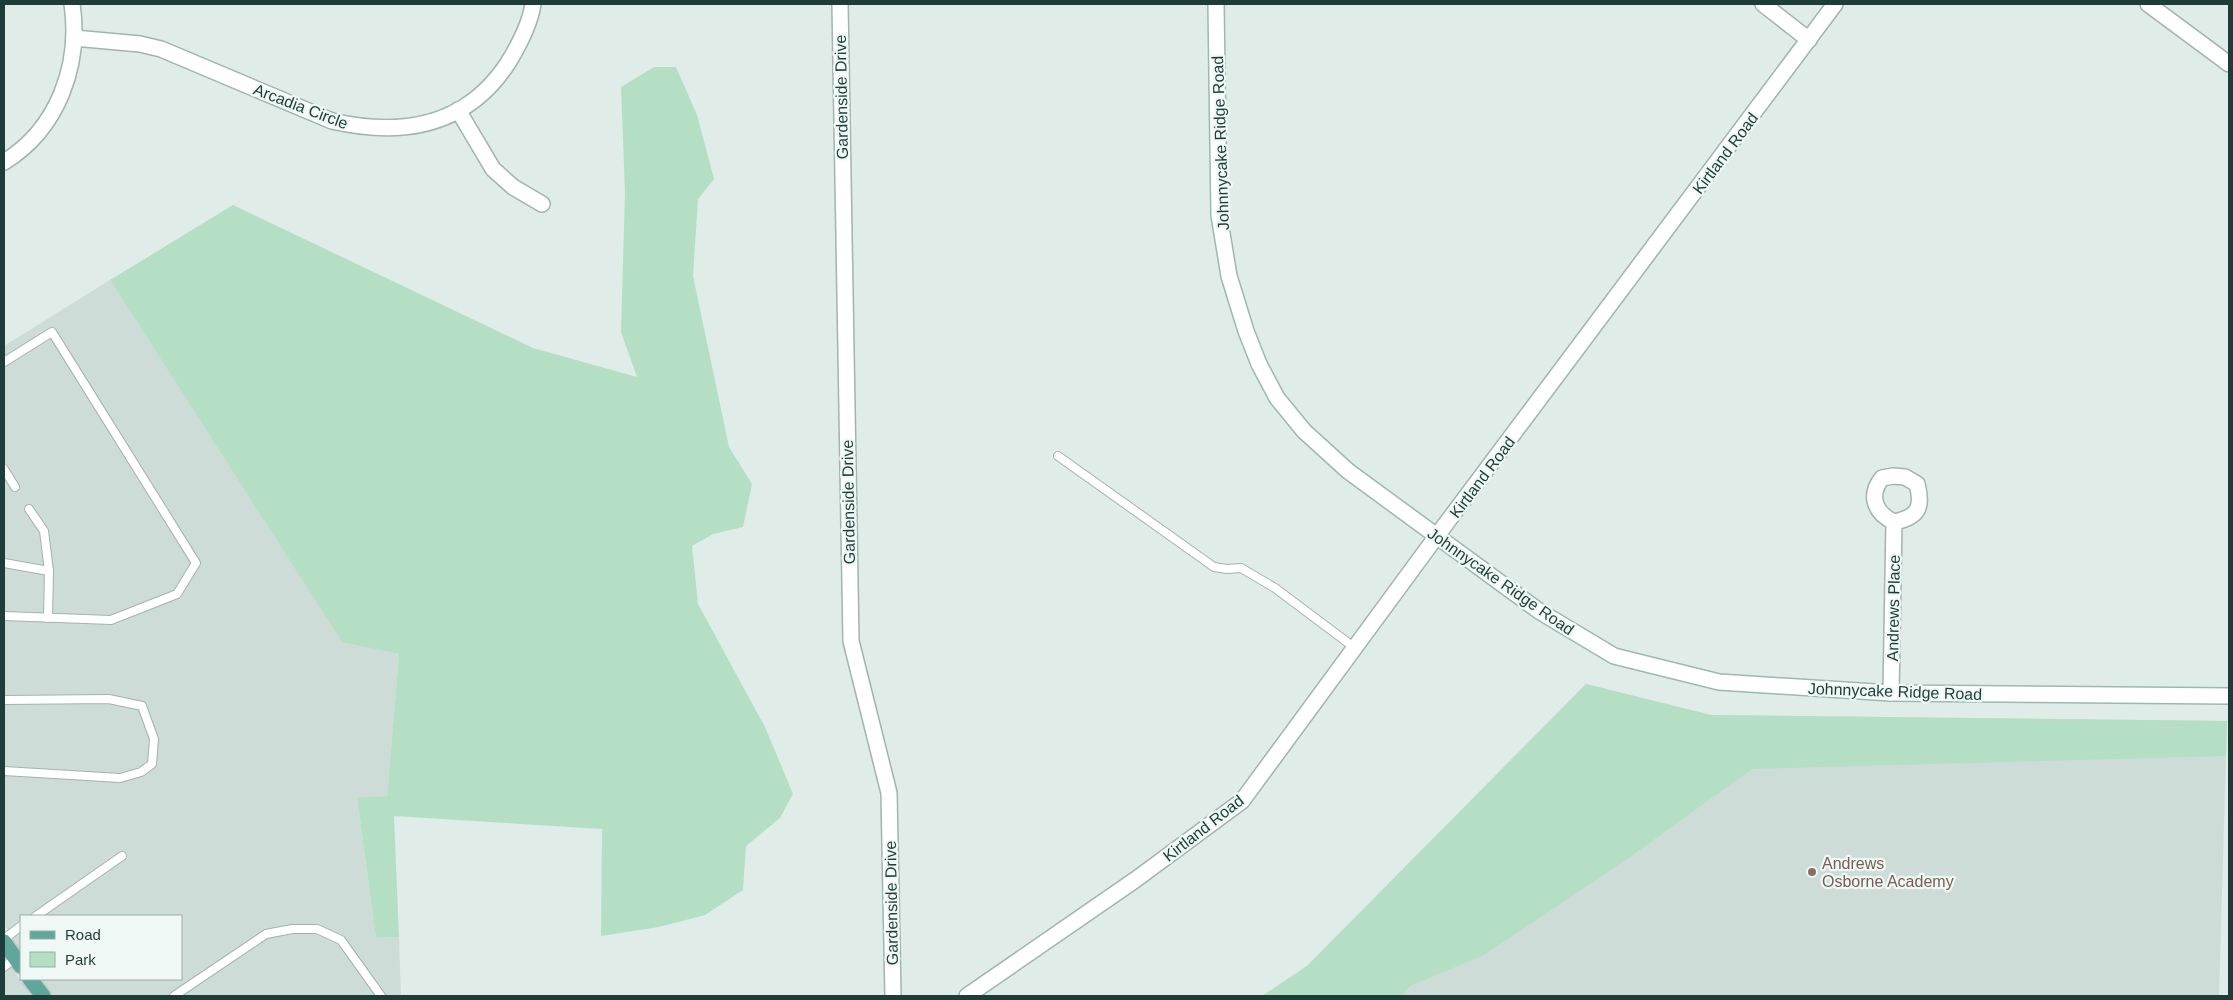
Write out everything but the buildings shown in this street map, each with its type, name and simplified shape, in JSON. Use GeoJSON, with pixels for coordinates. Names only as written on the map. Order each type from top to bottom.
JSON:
{"type":"FeatureCollection","features":[{"type":"Feature","properties":{"kind":"main road"},"geometry":{"type":"LineString","coordinates":[[4,940],[13,964]]}},
{"type":"Feature","properties":{"kind":"main road"},"geometry":{"type":"LineString","coordinates":[[31,980],[43,996]]}},
{"type":"Feature","properties":{"kind":"street"},"geometry":{"type":"LineString","coordinates":[[4,162],[30,142],[54,109],[69,72],[75,27],[72,4]]}},
{"type":"Feature","properties":{"kind":"street","name":"Arcadia Circle"},"geometry":{"type":"LineString","coordinates":[[74,38],[140,44],[160,49],[332,121],[361,128],[392,129],[424,124],[449,116],[481,95],[502,72],[517,50],[526,29],[532,4]]}},
{"type":"Feature","properties":{"kind":"street","name":"Gardenside Drive"},"geometry":{"type":"LineString","coordinates":[[840,4],[851,640],[889,793],[893,996]]}},
{"type":"Feature","properties":{"kind":"street","name":"Johnnycake Ridge Road"},"geometry":{"type":"LineString","coordinates":[[1216,4],[1219,215],[1229,276],[1246,331],[1259,364],[1278,398],[1304,431],[1348,471],[1539,611],[1614,656],[1720,682],[1890,693],[2229,696]]}},
{"type":"Feature","properties":{"kind":"street"},"geometry":{"type":"LineString","coordinates":[[1763,4],[1809,40]]}},
{"type":"Feature","properties":{"kind":"street","name":"Kirtland Road"},"geometry":{"type":"LineString","coordinates":[[967,996],[1136,880],[1242,801],[1436,537],[1835,4]]}},
{"type":"Feature","properties":{"kind":"street"},"geometry":{"type":"LineString","coordinates":[[2148,4],[2229,64]]}},
{"type":"Feature","properties":{"kind":"street"},"geometry":{"type":"LineString","coordinates":[[458,110],[493,169],[513,187],[542,204]]}},
{"type":"Feature","properties":{"kind":"street","name":"Andrews Place"},"geometry":{"type":"LineString","coordinates":[[1890,693],[1894,522]]}},
{"type":"Feature","properties":{"kind":"lane"},"geometry":{"type":"LineString","coordinates":[[4,362],[52,332],[196,562],[178,594],[111,620],[4,616]]}},
{"type":"Feature","properties":{"kind":"lane"},"geometry":{"type":"LineString","coordinates":[[1058,456],[1214,567],[1227,569],[1241,568],[1275,588],[1355,648]]}},
{"type":"Feature","properties":{"kind":"lane"},"geometry":{"type":"LineString","coordinates":[[4,469],[15,487]]}},
{"type":"Feature","properties":{"kind":"lane"},"geometry":{"type":"LineString","coordinates":[[29,509],[44,531],[49,571],[48,618]]}},
{"type":"Feature","properties":{"kind":"lane"},"geometry":{"type":"LineString","coordinates":[[5,562],[49,571]]}},
{"type":"Feature","properties":{"kind":"lane"},"geometry":{"type":"LineString","coordinates":[[4,700],[109,699],[142,706],[154,739],[152,764],[141,772],[120,778],[4,771]]}},
{"type":"Feature","properties":{"kind":"lane"},"geometry":{"type":"LineString","coordinates":[[37,915],[122,856]]}},
{"type":"Feature","properties":{"kind":"lane"},"geometry":{"type":"LineString","coordinates":[[4,940],[20,927]]}},
{"type":"Feature","properties":{"kind":"lane"},"geometry":{"type":"LineString","coordinates":[[174,996],[266,934],[300,929],[318,929],[341,940],[381,996]]}},
{"type":"Feature","properties":{"kind":"shaded area"},"geometry":{"type":"Polygon","coordinates":[[[110,280],[342,641],[399,654],[387,796],[357,799],[376,938],[399,937],[401,996],[51,996],[40,980],[182,980],[182,915],[20,915],[20,950],[4,925],[4,346],[110,280]]]}},
{"type":"Feature","properties":{"kind":"shaded area","name":"Andrews Osborne Academy"},"geometry":{"type":"Polygon","coordinates":[[[1586,684],[1711,715],[2227,721],[2219,996],[1262,996],[1307,966],[1586,684]]]}},
{"type":"Feature","properties":{"kind":"shaded area"},"geometry":{"type":"Polygon","coordinates":[[[4,957],[31,996],[4,996],[4,957]]]}},
{"type":"Feature","properties":{"kind":"green space"},"geometry":{"type":"Polygon","coordinates":[[[654,67],[676,67],[697,115],[714,179],[698,199],[693,276],[729,447],[752,484],[743,527],[713,534],[692,546],[698,604],[765,727],[793,794],[780,818],[746,846],[743,890],[705,915],[659,927],[601,936],[602,829],[394,816],[399,937],[376,938],[357,798],[387,796],[399,654],[342,642],[110,280],[233,205],[533,348],[637,377],[621,332],[625,193],[621,87],[654,67]]]}},
{"type":"Feature","properties":{"kind":"green space"},"geometry":{"type":"Polygon","coordinates":[[[1586,684],[1711,715],[2227,721],[2226,756],[1752,769],[1630,857],[1484,955],[1410,986],[1402,996],[1262,996],[1307,966],[1586,684]]]}},
{"type":"Feature","properties":{"kind":"place","name":"Andrews Osborne Academy"},"geometry":{"type":"Point","coordinates":[1812,872]}}]}
